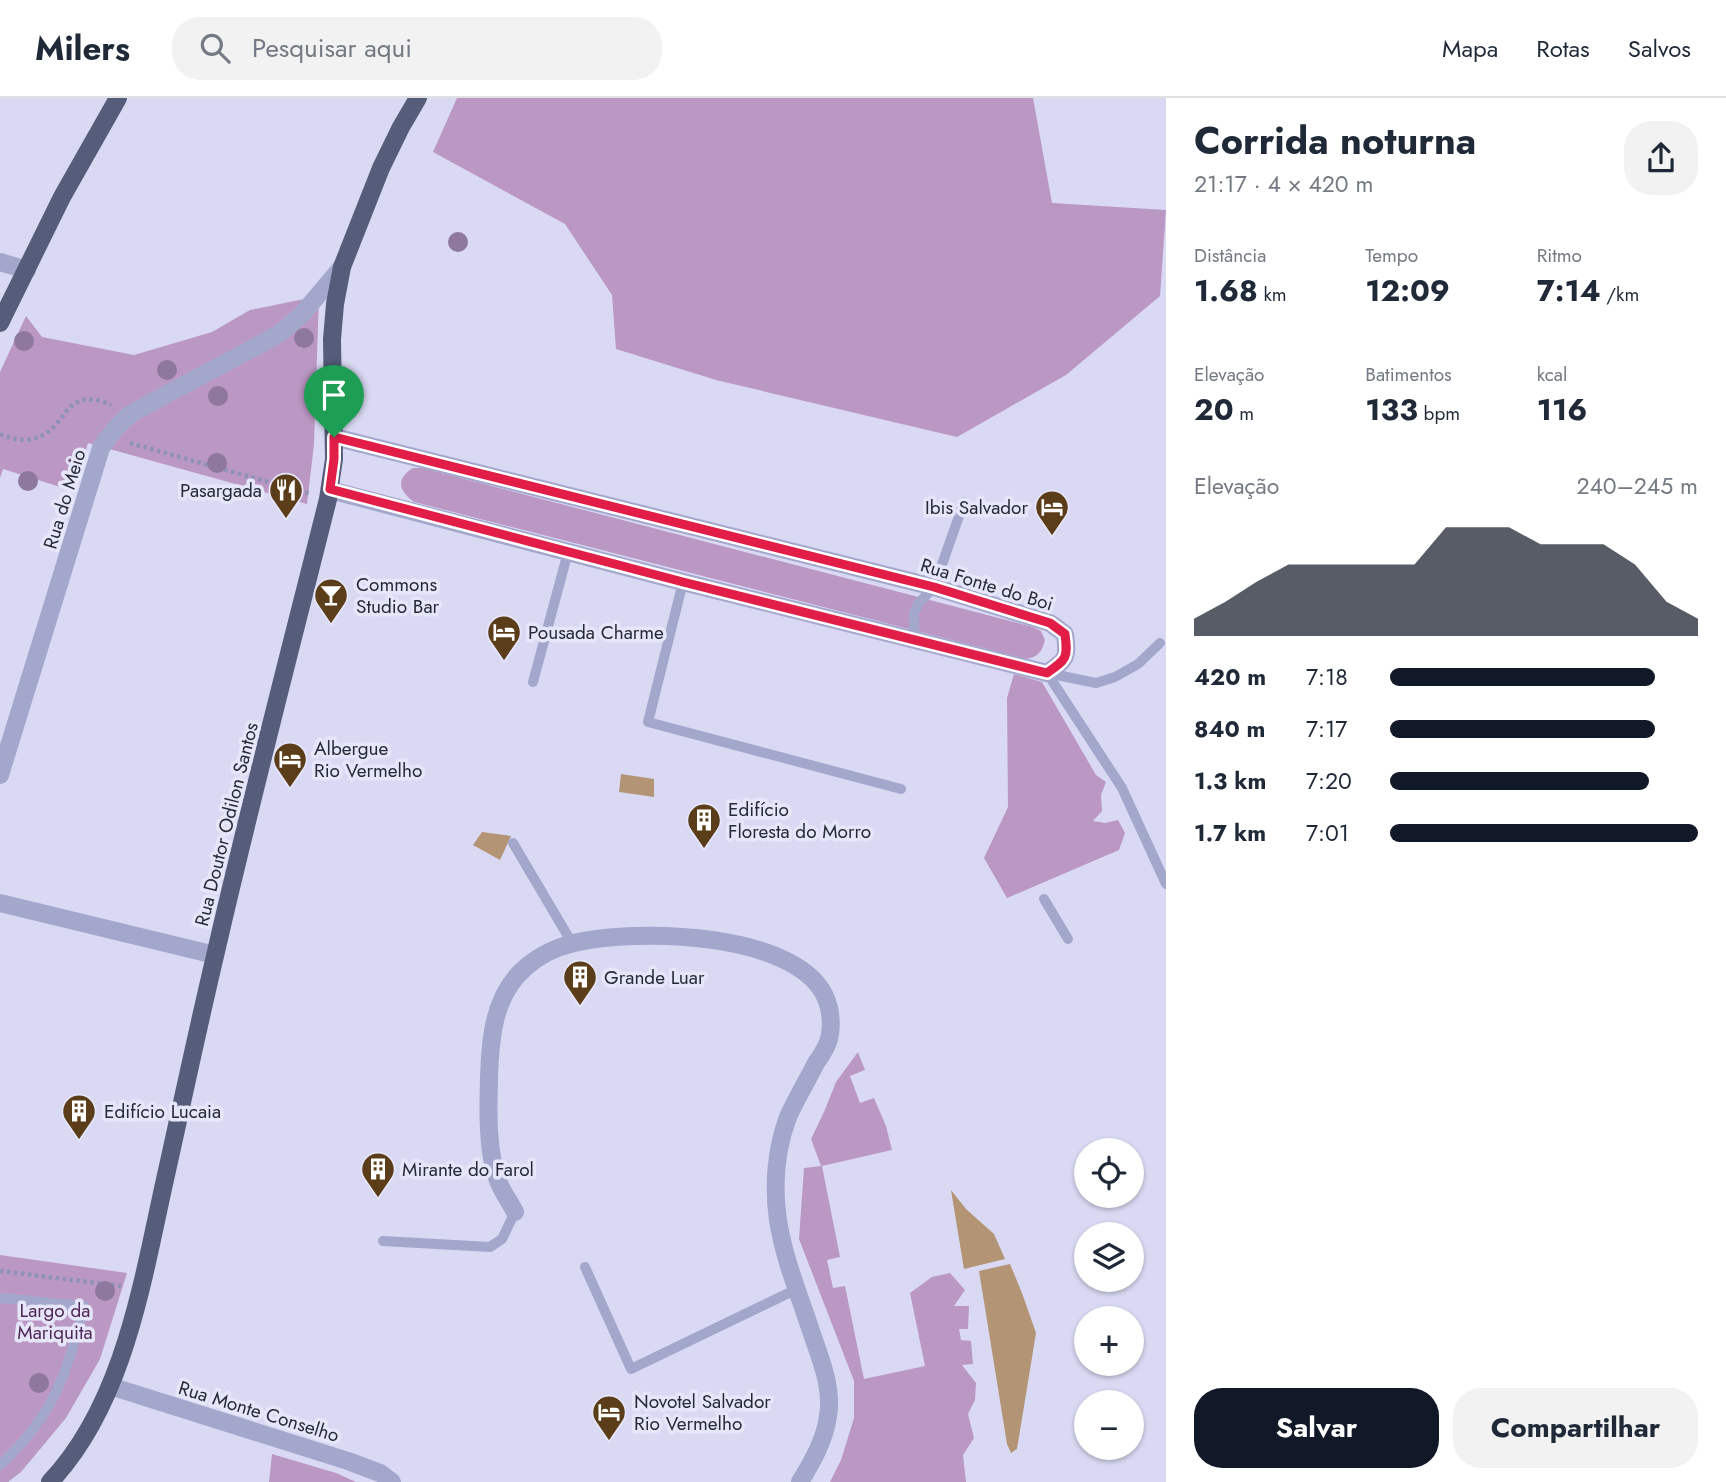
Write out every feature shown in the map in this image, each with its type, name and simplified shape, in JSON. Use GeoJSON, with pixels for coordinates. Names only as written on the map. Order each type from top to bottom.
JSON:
{"type":"FeatureCollection","features":[{"type":"Feature","properties":{"kind":"main road"},"geometry":{"type":"LineString","coordinates":[[0,323],[62,197],[118,98]]}},
{"type":"Feature","properties":{"kind":"main road","name":"Rua Doutor Odilon Santos"},"geometry":{"type":"LineString","coordinates":[[110,1386],[141,1289],[215,954],[329,494],[334,459],[332,339],[342,267],[382,168],[418,98]]}},
{"type":"Feature","properties":{"kind":"main road"},"geometry":{"type":"LineString","coordinates":[[50,1482],[78,1445],[110,1386]]}},
{"type":"Feature","properties":{"kind":"street"},"geometry":{"type":"LineString","coordinates":[[0,262],[27,270]]}},
{"type":"Feature","properties":{"kind":"street","name":"Rua do Meio"},"geometry":{"type":"LineString","coordinates":[[0,775],[101,448],[108,437],[119,423],[132,413],[279,334],[302,314],[342,267]]}},
{"type":"Feature","properties":{"kind":"street","name":"Rua Fonte do Boi"},"geometry":{"type":"LineString","coordinates":[[334,437],[934,587],[1050,623],[1065,634],[1067,653],[1061,663],[1047,673]]}},
{"type":"Feature","properties":{"kind":"street"},"geometry":{"type":"LineString","coordinates":[[329,494],[1047,673]]}},
{"type":"Feature","properties":{"kind":"street"},"geometry":{"type":"LineString","coordinates":[[0,903],[215,954]]}},
{"type":"Feature","properties":{"kind":"street"},"geometry":{"type":"LineString","coordinates":[[515,1212],[498,1183],[491,1155],[488,1101],[490,1047],[495,1016],[506,990],[524,968],[547,953],[572,943],[604,937],[644,936],[727,941],[790,962],[806,971],[819,985],[827,1002],[831,1020],[829,1039],[789,1117],[779,1149],[776,1184],[778,1218],[786,1258],[824,1370],[829,1395],[828,1416],[821,1441],[800,1482]]}},
{"type":"Feature","properties":{"kind":"street","name":"Rua Monte Conselho"},"geometry":{"type":"LineString","coordinates":[[110,1386],[348,1461],[392,1482]]}},
{"type":"Feature","properties":{"kind":"lane"},"geometry":{"type":"LineString","coordinates":[[921,640],[914,631],[914,613],[918,604],[934,587],[964,502]]}},
{"type":"Feature","properties":{"kind":"lane"},"geometry":{"type":"LineString","coordinates":[[533,681],[568,552]]}},
{"type":"Feature","properties":{"kind":"lane"},"geometry":{"type":"LineString","coordinates":[[683,582],[648,722],[901,789]]}},
{"type":"Feature","properties":{"kind":"lane"},"geometry":{"type":"LineString","coordinates":[[1047,673],[1096,683],[1115,677],[1138,664],[1160,643]]}},
{"type":"Feature","properties":{"kind":"lane"},"geometry":{"type":"LineString","coordinates":[[1047,673],[1122,788],[1166,884]]}},
{"type":"Feature","properties":{"kind":"lane"},"geometry":{"type":"LineString","coordinates":[[513,843],[572,943]]}},
{"type":"Feature","properties":{"kind":"lane"},"geometry":{"type":"LineString","coordinates":[[1044,899],[1068,939]]}},
{"type":"Feature","properties":{"kind":"lane"},"geometry":{"type":"LineString","coordinates":[[383,1241],[490,1248],[502,1239],[515,1212]]}},
{"type":"Feature","properties":{"kind":"lane"},"geometry":{"type":"LineString","coordinates":[[585,1267],[631,1370],[797,1289]]}},
{"type":"Feature","properties":{"kind":"lane"},"geometry":{"type":"LineString","coordinates":[[0,1298],[84,1306],[69,1364],[51,1403],[27,1437],[0,1465]]}},
{"type":"Feature","properties":{"kind":"path"},"geometry":{"type":"LineString","coordinates":[[0,434],[15,440],[32,440],[45,434],[74,404],[82,400],[93,399],[132,413]]}},
{"type":"Feature","properties":{"kind":"path"},"geometry":{"type":"LineString","coordinates":[[108,437],[329,494]]}},
{"type":"Feature","properties":{"kind":"path"},"geometry":{"type":"LineString","coordinates":[[0,1271],[141,1289]]}},
{"type":"Feature","properties":{"kind":"green space"},"geometry":{"type":"Polygon","coordinates":[[[457,98],[1033,98],[1052,203],[1166,210],[1160,296],[1066,375],[957,437],[716,380],[616,349],[612,295],[565,224],[433,152],[457,98]]]}},
{"type":"Feature","properties":{"kind":"green space"},"geometry":{"type":"Polygon","coordinates":[[[319,296],[314,444],[307,504],[88,443],[73,491],[3,469],[0,478],[0,372],[26,316],[42,337],[134,355],[212,332],[250,310],[319,296]]]}},
{"type":"Feature","properties":{"kind":"green space"},"geometry":{"type":"Polygon","coordinates":[[[413,468],[423,468],[1033,627],[1041,631],[1045,640],[1039,653],[1026,659],[414,502],[405,494],[401,485],[403,476],[413,468]]]}},
{"type":"Feature","properties":{"kind":"green space"},"geometry":{"type":"Polygon","coordinates":[[[1014,674],[1042,682],[1096,775],[1106,782],[1101,795],[1102,811],[1093,821],[1105,823],[1118,820],[1125,833],[1119,850],[1007,898],[984,858],[1008,807],[1007,698],[1014,674]]]}},
{"type":"Feature","properties":{"kind":"green space"},"geometry":{"type":"Polygon","coordinates":[[[858,1052],[865,1070],[850,1076],[860,1103],[874,1098],[886,1126],[892,1150],[822,1166],[840,1257],[827,1260],[833,1288],[845,1286],[864,1379],[925,1366],[910,1293],[932,1277],[950,1273],[965,1290],[954,1306],[969,1306],[968,1329],[959,1329],[961,1340],[971,1341],[973,1364],[962,1365],[976,1383],[975,1400],[968,1414],[974,1438],[963,1455],[966,1482],[830,1482],[841,1460],[854,1418],[854,1381],[799,1239],[804,1168],[821,1166],[811,1139],[836,1082],[858,1052]]]}},
{"type":"Feature","properties":{"kind":"green space","name":"Largo da Mariquita"},"geometry":{"type":"Polygon","coordinates":[[[0,1255],[127,1273],[100,1359],[66,1418],[21,1472],[8,1482],[0,1482],[0,1255]]]}},
{"type":"Feature","properties":{"kind":"green space"},"geometry":{"type":"Polygon","coordinates":[[[272,1454],[336,1473],[356,1482],[269,1482],[272,1454]]]}},
{"type":"Feature","properties":{"kind":"shaded area"},"geometry":{"type":"Polygon","coordinates":[[[621,774],[654,779],[654,797],[619,792],[621,774]]]}},
{"type":"Feature","properties":{"kind":"shaded area"},"geometry":{"type":"Polygon","coordinates":[[[482,832],[511,836],[500,860],[473,845],[482,832]]]}},
{"type":"Feature","properties":{"kind":"shaded area"},"geometry":{"type":"Polygon","coordinates":[[[951,1190],[966,1209],[994,1234],[1005,1259],[964,1269],[951,1190]]]}},
{"type":"Feature","properties":{"kind":"shaded area"},"geometry":{"type":"Polygon","coordinates":[[[1010,1264],[1036,1333],[1017,1449],[1011,1453],[1007,1444],[979,1271],[1010,1264]]]}},
{"type":"Feature","properties":{"kind":"place","name":"Pasargada"},"geometry":{"type":"Point","coordinates":[286,520]}},
{"type":"Feature","properties":{"kind":"place","name":"Ibis Salvador"},"geometry":{"type":"Point","coordinates":[1052,537]}},
{"type":"Feature","properties":{"kind":"place","name":"Commons Studio Bar"},"geometry":{"type":"Point","coordinates":[331,625]}},
{"type":"Feature","properties":{"kind":"place","name":"Pousada Charme"},"geometry":{"type":"Point","coordinates":[504,662]}},
{"type":"Feature","properties":{"kind":"place","name":"Albergue Rio Vermelho"},"geometry":{"type":"Point","coordinates":[290,789]}},
{"type":"Feature","properties":{"kind":"place","name":"Edifício Floresta do Morro"},"geometry":{"type":"Point","coordinates":[704,850]}},
{"type":"Feature","properties":{"kind":"place","name":"Grande Luar"},"geometry":{"type":"Point","coordinates":[580,1007]}},
{"type":"Feature","properties":{"kind":"place","name":"Edifício Lucaia"},"geometry":{"type":"Point","coordinates":[79,1141]}},
{"type":"Feature","properties":{"kind":"place","name":"Mirante do Farol"},"geometry":{"type":"Point","coordinates":[378,1199]}},
{"type":"Feature","properties":{"kind":"place","name":"Novotel Salvador Rio Vermelho"},"geometry":{"type":"Point","coordinates":[609,1442]}},
{"type":"Feature","properties":{"kind":"route"},"geometry":{"type":"LineString","coordinates":[[334,437],[934,587],[1050,623],[1065,634],[1067,653],[1061,663],[1047,673],[683,582],[330,489],[334,437]]}}]}
